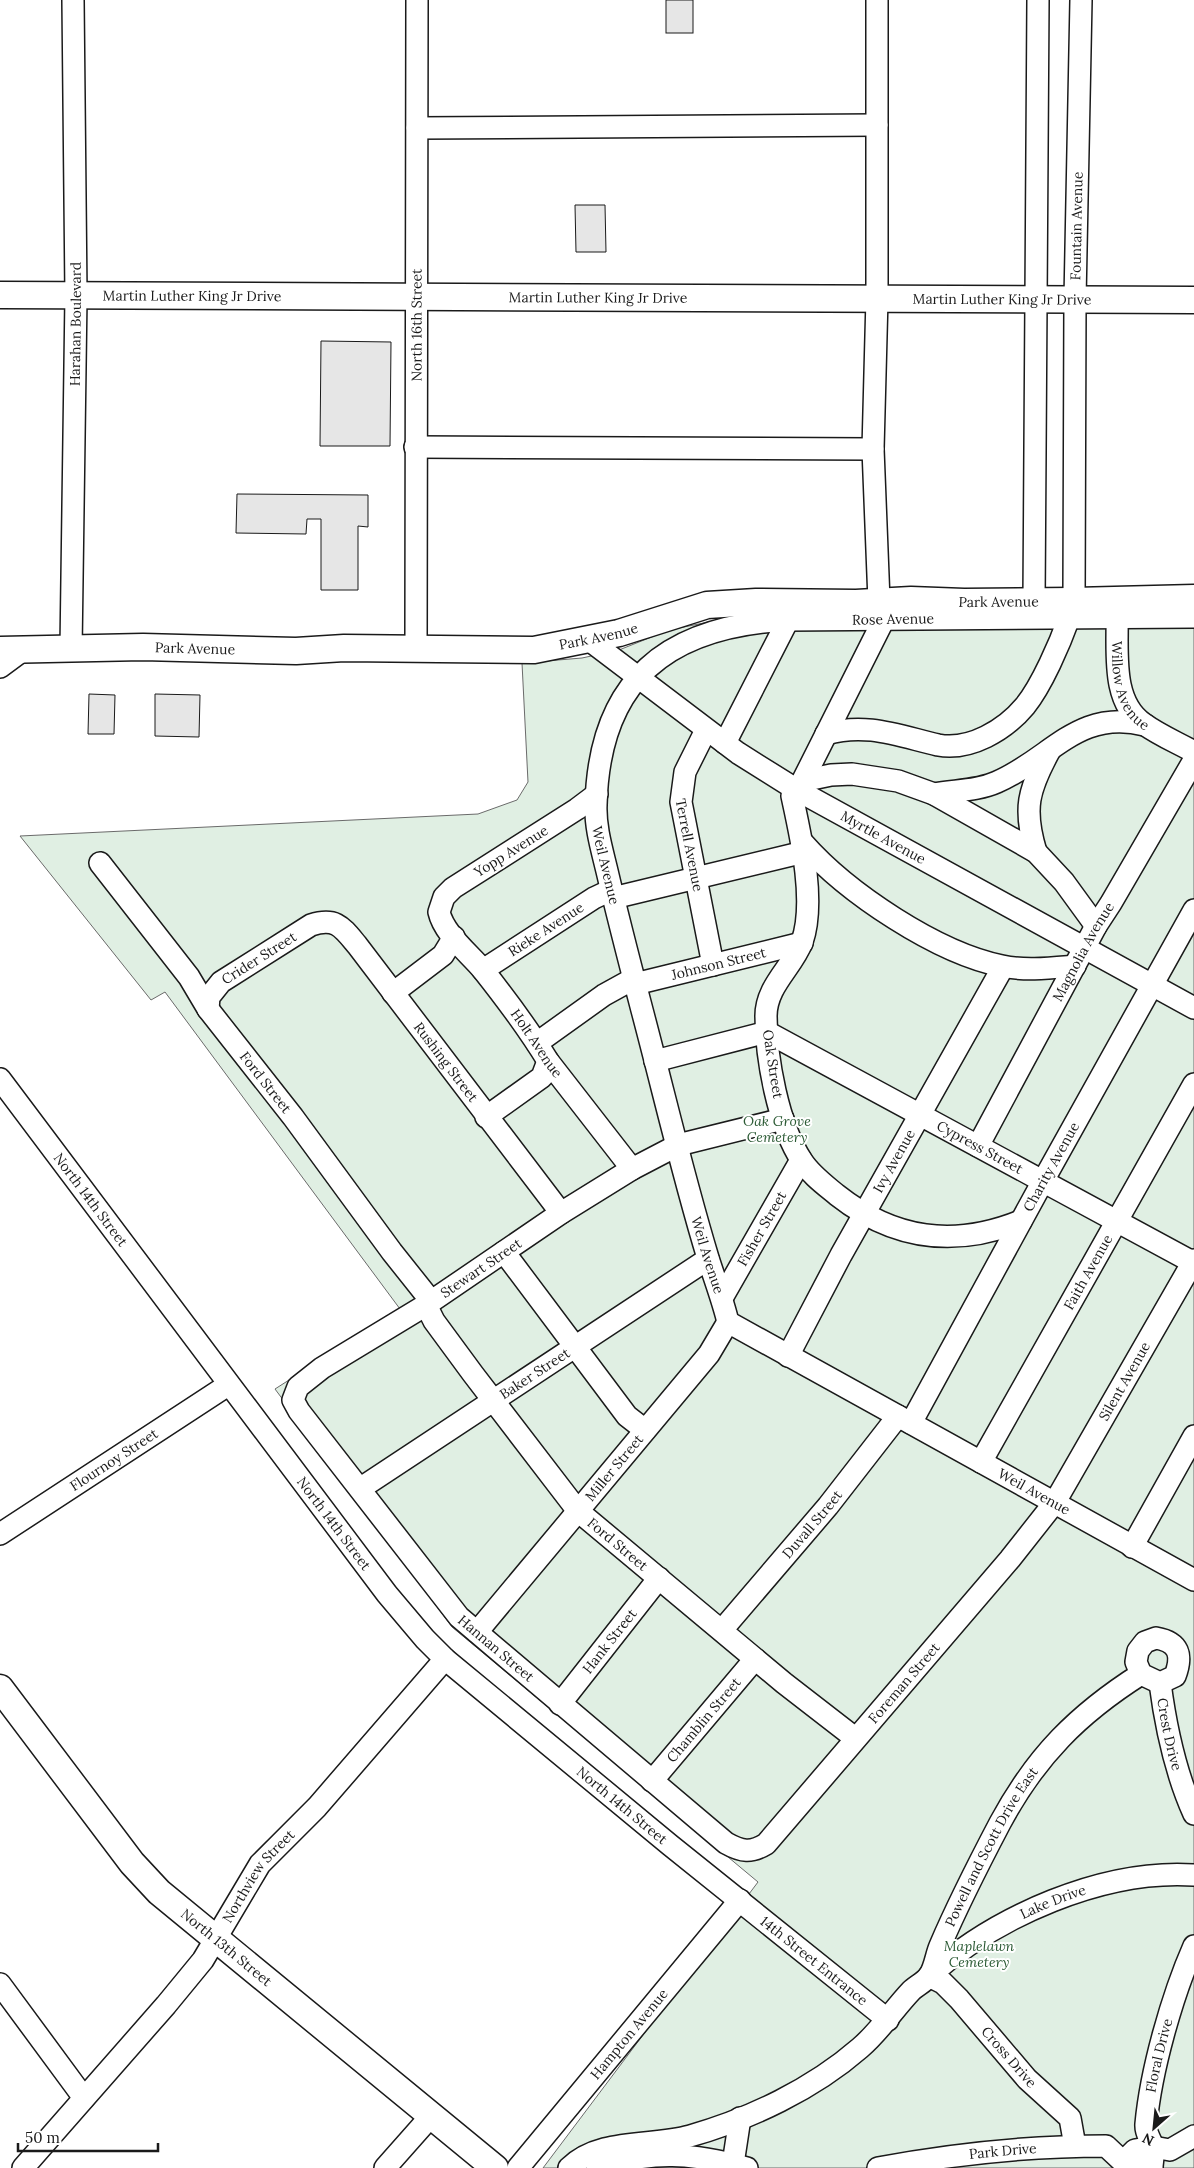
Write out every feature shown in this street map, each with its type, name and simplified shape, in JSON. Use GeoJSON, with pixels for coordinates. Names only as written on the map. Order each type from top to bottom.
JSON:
{"type":"FeatureCollection","features":[{"type":"Feature","properties":{"kind":"main road","name":"Martin Luther King Jr Drive"},"geometry":{"type":"LineString","coordinates":[[0,295],[416,295],[1194,300]]}},
{"type":"Feature","properties":{"kind":"main road","name":"Park Avenue"},"geometry":{"type":"LineString","coordinates":[[12,650],[143,648],[296,651],[344,648],[534,650],[619,633],[707,605],[756,602],[856,603],[882,610],[1034,602],[1072,610],[1194,598]]}},
{"type":"Feature","properties":{"kind":"main road","name":"North 13th Street"},"geometry":{"type":"LineString","coordinates":[[0,1688],[132,1863],[159,1892],[495,2168]]}},
{"type":"Feature","properties":{"kind":"street","name":"Harahan Boulevard"},"geometry":{"type":"LineString","coordinates":[[71,649],[76,296],[73,0]]}},
{"type":"Feature","properties":{"kind":"street","name":"North 16th Street"},"geometry":{"type":"LineString","coordinates":[[416,650],[417,0]]}},
{"type":"Feature","properties":{"kind":"street"},"geometry":{"type":"LineString","coordinates":[[877,0],[877,298],[873,449],[882,610]]}},
{"type":"Feature","properties":{"kind":"street"},"geometry":{"type":"LineString","coordinates":[[1034,602],[1038,0]]}},
{"type":"Feature","properties":{"kind":"street","name":"Fountain Avenue"},"geometry":{"type":"LineString","coordinates":[[1072,610],[1075,299],[1081,0]]}},
{"type":"Feature","properties":{"kind":"street"},"geometry":{"type":"LineString","coordinates":[[417,128],[877,125]]}},
{"type":"Feature","properties":{"kind":"street"},"geometry":{"type":"LineString","coordinates":[[415,447],[873,449]]}},
{"type":"Feature","properties":{"kind":"street","name":"Rose Avenue"},"geometry":{"type":"LineString","coordinates":[[637,678],[668,651],[715,630],[750,624],[882,610],[1072,610],[1117,618],[1194,617]]}},
{"type":"Feature","properties":{"kind":"street","name":"Oak Street"},"geometry":{"type":"LineString","coordinates":[[882,610],[826,734],[799,787],[792,796],[804,848],[806,925],[802,943],[768,999],[767,1032],[775,1086],[784,1119],[801,1160],[822,1183],[864,1215],[894,1228],[958,1238],[981,1235],[1021,1222]]}},
{"type":"Feature","properties":{"kind":"street"},"geometry":{"type":"LineString","coordinates":[[826,734],[841,729],[864,728],[952,746],[985,737],[1009,722],[1026,705],[1062,637],[1072,610]]}},
{"type":"Feature","properties":{"kind":"street","name":"Willow Avenue"},"geometry":{"type":"LineString","coordinates":[[1117,618],[1119,684],[1127,706],[1144,725],[1194,752]]}},
{"type":"Feature","properties":{"kind":"street"},"geometry":{"type":"LineString","coordinates":[[725,743],[788,620]]}},
{"type":"Feature","properties":{"kind":"street","name":"Myrtle Avenue"},"geometry":{"type":"LineString","coordinates":[[589,640],[725,743],[1080,957],[1153,985],[1194,1008]]}},
{"type":"Feature","properties":{"kind":"street"},"geometry":{"type":"LineString","coordinates":[[0,667],[12,650]]}},
{"type":"Feature","properties":{"kind":"street","name":"Weil Avenue"},"geometry":{"type":"LineString","coordinates":[[637,678],[613,716],[603,740],[597,794],[598,825],[612,894],[634,981],[708,1259],[722,1298],[728,1322],[1194,1580]]}},
{"type":"Feature","properties":{"kind":"street"},"geometry":{"type":"LineString","coordinates":[[934,794],[970,790],[998,782],[1088,726],[1115,721],[1144,725]]}},
{"type":"Feature","properties":{"kind":"street","name":"Terrell Avenue"},"geometry":{"type":"LineString","coordinates":[[706,730],[685,772],[681,794],[685,828],[697,876],[713,965]]}},
{"type":"Feature","properties":{"kind":"street"},"geometry":{"type":"LineString","coordinates":[[1036,852],[1028,821],[1029,807],[1037,775],[1051,748]]}},
{"type":"Feature","properties":{"kind":"street","name":"Magnolia Avenue"},"geometry":{"type":"LineString","coordinates":[[978,1146],[1096,926],[1111,904],[1194,760]]}},
{"type":"Feature","properties":{"kind":"street"},"geometry":{"type":"LineString","coordinates":[[799,787],[807,780],[831,775],[852,774],[898,781],[934,794],[1036,852],[1064,882],[1096,926]]}},
{"type":"Feature","properties":{"kind":"street","name":"Yopp Avenue"},"geometry":{"type":"LineString","coordinates":[[440,917],[440,906],[453,888],[577,809],[597,794]]}},
{"type":"Feature","properties":{"kind":"street"},"geometry":{"type":"LineString","coordinates":[[804,848],[831,871],[892,916],[956,952],[1003,967],[1080,957]]}},
{"type":"Feature","properties":{"kind":"street","name":"Rieke Avenue"},"geometry":{"type":"LineString","coordinates":[[482,970],[594,898],[697,876],[804,848]]}},
{"type":"Feature","properties":{"kind":"street","name":"Ford Street"},"geometry":{"type":"LineString","coordinates":[[100,863],[189,977],[208,1009],[292,1117],[392,1252],[429,1303],[434,1320],[578,1511],[755,1659],[855,1738]]}},
{"type":"Feature","properties":{"kind":"street","name":"Charity Avenue"},"geometry":{"type":"LineString","coordinates":[[905,1420],[1021,1222],[1194,910]]}},
{"type":"Feature","properties":{"kind":"street","name":"Holt Avenue"},"geometry":{"type":"LineString","coordinates":[[440,917],[632,1169]]}},
{"type":"Feature","properties":{"kind":"street","name":"Crider Street"},"geometry":{"type":"LineString","coordinates":[[208,1009],[208,997],[221,982],[311,925],[324,921]]}},
{"type":"Feature","properties":{"kind":"street","name":"Rushing Street"},"geometry":{"type":"LineString","coordinates":[[324,921],[335,923],[343,929],[561,1213]]}},
{"type":"Feature","properties":{"kind":"street"},"geometry":{"type":"LineString","coordinates":[[393,993],[443,955],[454,937]]}},
{"type":"Feature","properties":{"kind":"street","name":"Johnson Street"},"geometry":{"type":"LineString","coordinates":[[543,1052],[604,995],[634,981],[713,965],[802,943]]}},
{"type":"Feature","properties":{"kind":"street","name":"Ivy Avenue"},"geometry":{"type":"LineString","coordinates":[[788,1356],[864,1215],[1003,967]]}},
{"type":"Feature","properties":{"kind":"street"},"geometry":{"type":"LineString","coordinates":[[655,1061],[767,1032]]}},
{"type":"Feature","properties":{"kind":"street","name":"Cypress Street"},"geometry":{"type":"LineString","coordinates":[[767,1032],[1194,1262]]}},
{"type":"Feature","properties":{"kind":"street"},"geometry":{"type":"LineString","coordinates":[[486,1117],[542,1077],[543,1052]]}},
{"type":"Feature","properties":{"kind":"street","name":"North 14th Street"},"geometry":{"type":"LineString","coordinates":[[0,1079],[228,1385],[387,1594],[425,1639],[445,1659],[670,1845],[740,1900]]}},
{"type":"Feature","properties":{"kind":"street","name":"Faith Avenue"},"geometry":{"type":"LineString","coordinates":[[981,1462],[1194,1084]]}},
{"type":"Feature","properties":{"kind":"street","name":"Stewart Street"},"geometry":{"type":"LineString","coordinates":[[293,1400],[298,1387],[322,1368],[429,1303],[561,1213],[632,1169],[678,1145],[784,1119]]}},
{"type":"Feature","properties":{"kind":"street","name":"Fisher Street"},"geometry":{"type":"LineString","coordinates":[[722,1298],[801,1160]]}},
{"type":"Feature","properties":{"kind":"street"},"geometry":{"type":"LineString","coordinates":[[504,1252],[627,1416],[645,1430]]}},
{"type":"Feature","properties":{"kind":"street","name":"Baker Street"},"geometry":{"type":"LineString","coordinates":[[361,1488],[708,1259]]}},
{"type":"Feature","properties":{"kind":"street","name":"Silent Avenue"},"geometry":{"type":"LineString","coordinates":[[1055,1502],[1194,1262]]}},
{"type":"Feature","properties":{"kind":"street","name":"Miller Street"},"geometry":{"type":"LineString","coordinates":[[477,1632],[709,1354],[728,1322]]}},
{"type":"Feature","properties":{"kind":"street","name":"Flournoy Street"},"geometry":{"type":"LineString","coordinates":[[0,1534],[228,1385]]}},
{"type":"Feature","properties":{"kind":"street","name":"Hannan Street"},"geometry":{"type":"LineString","coordinates":[[293,1400],[299,1411],[361,1488],[459,1617],[726,1843],[744,1852]]}},
{"type":"Feature","properties":{"kind":"street","name":"Duvall Street"},"geometry":{"type":"LineString","coordinates":[[722,1630],[828,1506],[905,1420]]}},
{"type":"Feature","properties":{"kind":"street"},"geometry":{"type":"LineString","coordinates":[[1132,1547],[1194,1436]]}},
{"type":"Feature","properties":{"kind":"street","name":"Foreman Street"},"geometry":{"type":"LineString","coordinates":[[744,1852],[756,1850],[766,1844],[1010,1559],[1055,1502]]}},
{"type":"Feature","properties":{"kind":"street","name":"Hank Street"},"geometry":{"type":"LineString","coordinates":[[560,1704],[659,1578]]}},
{"type":"Feature","properties":{"kind":"street","name":"Crest Drive"},"geometry":{"type":"LineString","coordinates":[[1156,1638],[1167,1640],[1176,1647],[1187,1666],[1175,1676],[1160,1683],[1141,1674],[1136,1662],[1138,1651],[1145,1642],[1156,1638]]}},
{"type":"Feature","properties":{"kind":"street","name":"Northview Street"},"geometry":{"type":"LineString","coordinates":[[23,2168],[203,1960],[260,1864],[317,1807],[445,1659]]}},
{"type":"Feature","properties":{"kind":"street","name":"Chamblin Street"},"geometry":{"type":"LineString","coordinates":[[652,1781],[755,1659]]}},
{"type":"Feature","properties":{"kind":"street","name":"Powell and Scott Drive East"},"geometry":{"type":"LineString","coordinates":[[569,2168],[582,2157],[604,2148],[673,2140],[740,2118],[768,2106],[831,2070],[859,2049],[888,2020],[910,1992],[929,1976],[940,1946],[990,1844],[1025,1782],[1072,1726],[1102,1699],[1141,1674]]}},
{"type":"Feature","properties":{"kind":"street","name":"Crest Drive"},"geometry":{"type":"LineString","coordinates":[[1160,1683],[1170,1743],[1181,1781],[1194,1814]]}},
{"type":"Feature","properties":{"kind":"street","name":"Lake Drive"},"geometry":{"type":"LineString","coordinates":[[929,1976],[950,1957],[1014,1919],[1052,1901],[1114,1883],[1154,1877],[1194,1875]]}},
{"type":"Feature","properties":{"kind":"street","name":"14th Street Entrance"},"geometry":{"type":"LineString","coordinates":[[740,1900],[888,2020]]}},
{"type":"Feature","properties":{"kind":"street","name":"Hampton Avenue"},"geometry":{"type":"LineString","coordinates":[[518,2168],[740,1900]]}},
{"type":"Feature","properties":{"kind":"street","name":"Floral Drive"},"geometry":{"type":"LineString","coordinates":[[1144,2158],[1146,2124],[1162,2044],[1179,1983],[1194,1946]]}},
{"type":"Feature","properties":{"kind":"street","name":"Cross Drive"},"geometry":{"type":"LineString","coordinates":[[929,1976],[943,1983],[959,1999],[1027,2079],[1070,2118],[1075,2146]]}},
{"type":"Feature","properties":{"kind":"street"},"geometry":{"type":"LineString","coordinates":[[0,1984],[84,2098]]}},
{"type":"Feature","properties":{"kind":"street"},"geometry":{"type":"LineString","coordinates":[[386,2168],[431,2116]]}},
{"type":"Feature","properties":{"kind":"street"},"geometry":{"type":"LineString","coordinates":[[597,2168],[644,2157],[671,2154],[695,2156],[740,2166],[740,2118]]}},
{"type":"Feature","properties":{"kind":"street"},"geometry":{"type":"LineString","coordinates":[[1144,2158],[1194,2136]]}},
{"type":"Feature","properties":{"kind":"street","name":"Park Drive"},"geometry":{"type":"LineString","coordinates":[[878,2168],[1026,2148],[1075,2146],[1106,2146],[1144,2158]]}},
{"type":"Feature","properties":{"kind":"green space","name":"Oak Grove Cemetery"},"geometry":{"type":"Polygon","coordinates":[[[1194,606],[1194,2168],[543,2168],[758,1882],[452,1627],[275,1389],[400,1309],[165,992],[151,1000],[20,836],[478,814],[517,800],[528,782],[522,663],[582,658],[619,650],[669,630],[753,613],[1194,606]]]}},
{"type":"Feature","properties":{"kind":"building"},"geometry":{"type":"Polygon","coordinates":[[[666,0],[693,0],[693,33],[666,33],[666,0]]]}},
{"type":"Feature","properties":{"kind":"building"},"geometry":{"type":"Polygon","coordinates":[[[575,205],[605,205],[606,252],[576,252],[575,205]]]}},
{"type":"Feature","properties":{"kind":"building"},"geometry":{"type":"Polygon","coordinates":[[[321,341],[391,342],[390,446],[320,446],[321,341]]]}},
{"type":"Feature","properties":{"kind":"building"},"geometry":{"type":"Polygon","coordinates":[[[237,494],[368,495],[368,527],[358,526],[358,590],[321,590],[321,519],[307,519],[306,534],[236,533],[237,494]]]}},
{"type":"Feature","properties":{"kind":"building"},"geometry":{"type":"Polygon","coordinates":[[[89,694],[115,695],[114,734],[88,734],[89,694]]]}},
{"type":"Feature","properties":{"kind":"building"},"geometry":{"type":"Polygon","coordinates":[[[155,694],[200,695],[199,737],[155,736],[155,694]]]}},
{"type":"Feature","properties":{"kind":"park label","name":"Maplelawn Cemetery"},"geometry":{"type":"Point","coordinates":[979,1954]}}]}
